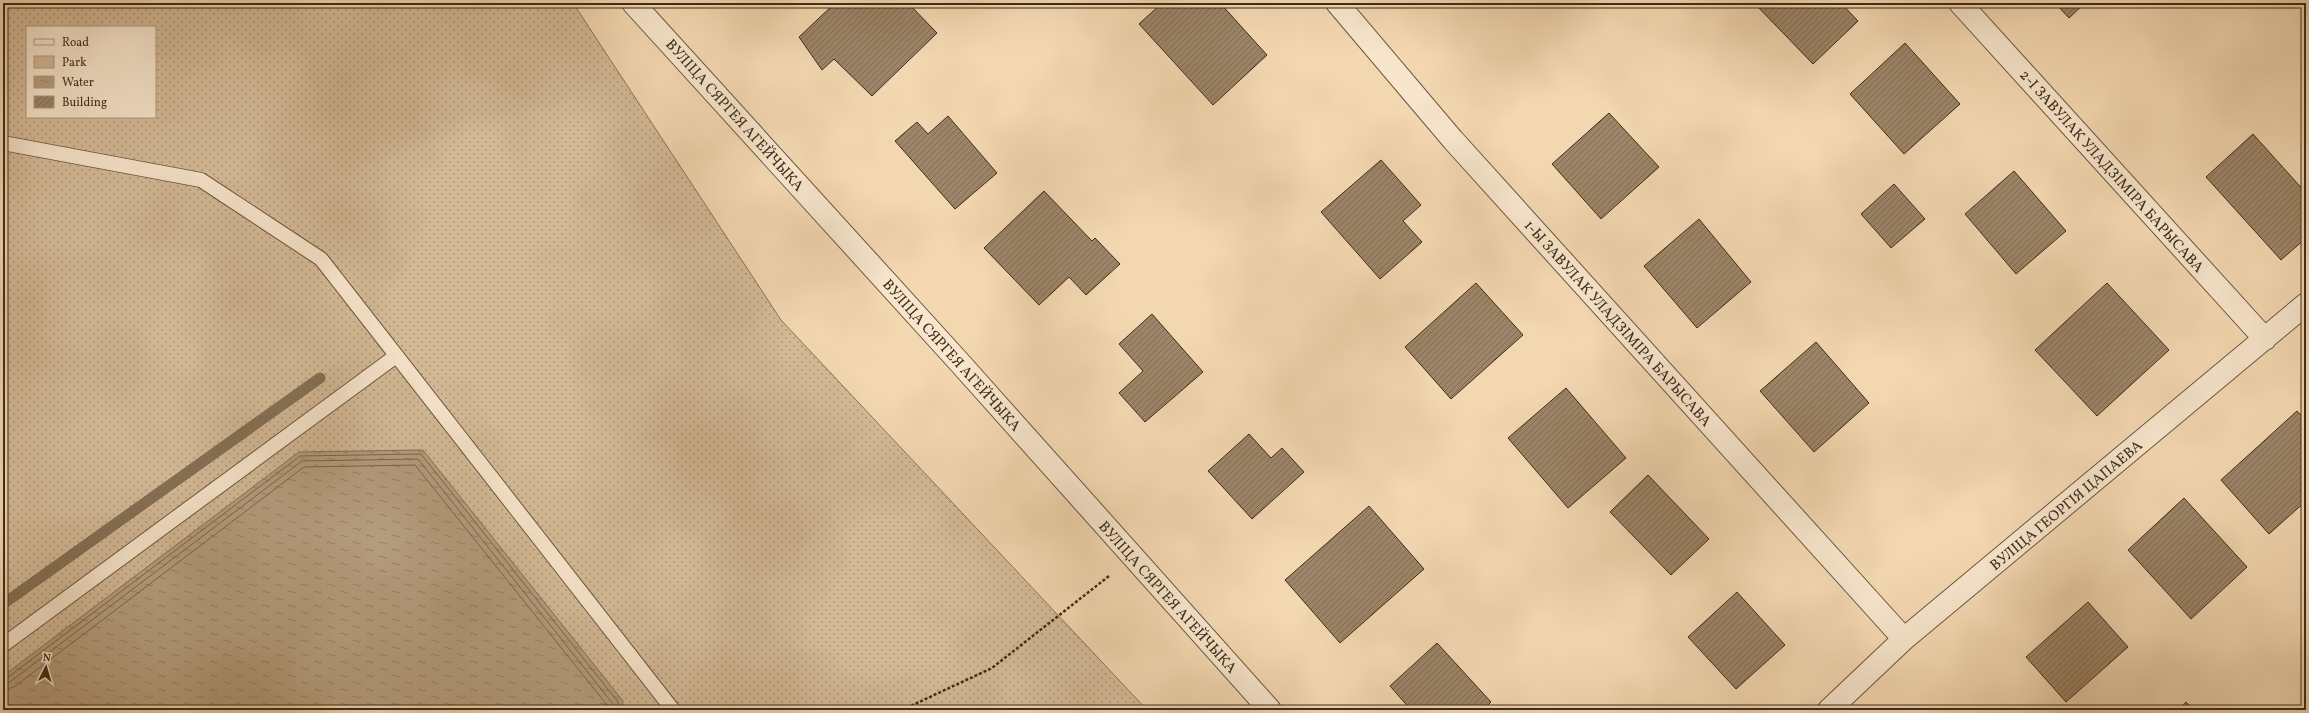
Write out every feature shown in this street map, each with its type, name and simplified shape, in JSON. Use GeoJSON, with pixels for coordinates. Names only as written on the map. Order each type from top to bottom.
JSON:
{"type":"FeatureCollection","features":[{"type":"Feature","properties":{"kind":"street","name":"ВУЛІЦА СЯРГЕЯ АГЕЙЧЫКА"},"geometry":{"type":"LineString","coordinates":[[633,3],[1270,710]]}},
{"type":"Feature","properties":{"kind":"street","name":"1-Ы ЗАВУЛАК УЛАДЗІМІРА БАРЫСАВА"},"geometry":{"type":"LineString","coordinates":[[1337,3],[1453,140],[1904,639]]}},
{"type":"Feature","properties":{"kind":"street","name":"2-І ЗАВУЛАК УЛАДЗІМІРА БАРЫСАВА"},"geometry":{"type":"LineString","coordinates":[[1960,3],[2265,339]]}},
{"type":"Feature","properties":{"kind":"street","name":"ВУЛІЦА ГЕОРГІЯ ЦАПАЕВА"},"geometry":{"type":"LineString","coordinates":[[1829,710],[1904,639],[2306,304]]}},
{"type":"Feature","properties":{"kind":"lane"},"geometry":{"type":"LineString","coordinates":[[3,144],[201,180],[321,260],[673,710]]}},
{"type":"Feature","properties":{"kind":"lane"},"geometry":{"type":"LineString","coordinates":[[3,645],[396,356]]}},
{"type":"Feature","properties":{"kind":"path"},"geometry":{"type":"LineString","coordinates":[[902,710],[992,668],[1132,557]]}},
{"type":"Feature","properties":{"kind":"green space"},"geometry":{"type":"Polygon","coordinates":[[[3,3],[573,3],[781,320],[1147,710],[3,710],[3,3]]]}},
{"type":"Feature","properties":{"kind":"water"},"geometry":{"type":"Polygon","coordinates":[[[423,450],[623,701],[622,710],[3,710],[3,676],[299,452],[423,450]]]}},
{"type":"Feature","properties":{"kind":"building"},"geometry":{"type":"Polygon","coordinates":[[[835,3],[908,3],[937,33],[872,96],[834,59],[822,70],[799,37],[835,3]]]}},
{"type":"Feature","properties":{"kind":"building"},"geometry":{"type":"Polygon","coordinates":[[[1162,3],[1220,3],[1267,55],[1213,105],[1139,24],[1162,3]]]}},
{"type":"Feature","properties":{"kind":"building"},"geometry":{"type":"Polygon","coordinates":[[[1754,3],[1841,3],[1858,21],[1813,64],[1754,3]]]}},
{"type":"Feature","properties":{"kind":"building"},"geometry":{"type":"Polygon","coordinates":[[[2055,3],[2085,3],[2069,18],[2055,3]]]}},
{"type":"Feature","properties":{"kind":"building"},"geometry":{"type":"Polygon","coordinates":[[[1905,43],[1960,104],[1904,154],[1850,94],[1905,43]]]}},
{"type":"Feature","properties":{"kind":"building"},"geometry":{"type":"Polygon","coordinates":[[[1609,113],[1659,167],[1601,219],[1552,164],[1609,113]]]}},
{"type":"Feature","properties":{"kind":"building"},"geometry":{"type":"Polygon","coordinates":[[[948,116],[997,173],[955,209],[895,141],[917,122],[928,134],[948,116]]]}},
{"type":"Feature","properties":{"kind":"building"},"geometry":{"type":"Polygon","coordinates":[[[2253,134],[2306,193],[2306,238],[2281,260],[2206,177],[2253,134]]]}},
{"type":"Feature","properties":{"kind":"building"},"geometry":{"type":"Polygon","coordinates":[[[1381,160],[1421,205],[1403,221],[1422,242],[1380,279],[1321,212],[1381,160]]]}},
{"type":"Feature","properties":{"kind":"building"},"geometry":{"type":"Polygon","coordinates":[[[2014,171],[2066,231],[2016,274],[1965,214],[2014,171]]]}},
{"type":"Feature","properties":{"kind":"building"},"geometry":{"type":"Polygon","coordinates":[[[1894,184],[1925,219],[1891,248],[1861,214],[1894,184]]]}},
{"type":"Feature","properties":{"kind":"building"},"geometry":{"type":"Polygon","coordinates":[[[1044,191],[1092,241],[1095,238],[1120,264],[1086,295],[1069,277],[1039,305],[984,248],[1044,191]]]}},
{"type":"Feature","properties":{"kind":"building"},"geometry":{"type":"Polygon","coordinates":[[[1699,219],[1751,282],[1697,328],[1644,266],[1699,219]]]}},
{"type":"Feature","properties":{"kind":"building"},"geometry":{"type":"Polygon","coordinates":[[[1476,283],[1523,335],[1451,399],[1405,347],[1476,283]]]}},
{"type":"Feature","properties":{"kind":"building"},"geometry":{"type":"Polygon","coordinates":[[[2107,283],[2169,350],[2097,416],[2035,350],[2107,283]]]}},
{"type":"Feature","properties":{"kind":"building"},"geometry":{"type":"Polygon","coordinates":[[[1152,314],[1203,372],[1145,422],[1119,393],[1143,371],[1119,344],[1152,314]]]}},
{"type":"Feature","properties":{"kind":"building"},"geometry":{"type":"Polygon","coordinates":[[[1816,342],[1869,403],[1814,452],[1760,391],[1816,342]]]}},
{"type":"Feature","properties":{"kind":"building"},"geometry":{"type":"Polygon","coordinates":[[[1566,388],[1626,458],[1568,508],[1508,438],[1566,388]]]}},
{"type":"Feature","properties":{"kind":"building"},"geometry":{"type":"Polygon","coordinates":[[[2297,411],[2306,421],[2306,501],[2269,534],[2221,480],[2297,411]]]}},
{"type":"Feature","properties":{"kind":"building"},"geometry":{"type":"Polygon","coordinates":[[[1249,434],[1271,458],[1282,448],[1304,472],[1252,519],[1208,471],[1249,434]]]}},
{"type":"Feature","properties":{"kind":"building"},"geometry":{"type":"Polygon","coordinates":[[[1648,475],[1709,539],[1671,575],[1610,512],[1648,475]]]}},
{"type":"Feature","properties":{"kind":"building"},"geometry":{"type":"Polygon","coordinates":[[[2184,498],[2247,567],[2191,619],[2128,550],[2184,498]]]}},
{"type":"Feature","properties":{"kind":"building"},"geometry":{"type":"Polygon","coordinates":[[[1369,506],[1424,569],[1340,643],[1285,580],[1369,506]]]}},
{"type":"Feature","properties":{"kind":"building"},"geometry":{"type":"Polygon","coordinates":[[[1737,592],[1785,645],[1736,689],[1688,637],[1737,592]]]}},
{"type":"Feature","properties":{"kind":"building"},"geometry":{"type":"Polygon","coordinates":[[[2088,602],[2128,647],[2066,702],[2026,657],[2088,602]]]}},
{"type":"Feature","properties":{"kind":"building"},"geometry":{"type":"Polygon","coordinates":[[[1437,643],[1491,702],[1483,710],[1411,710],[1390,686],[1437,643]]]}},
{"type":"Feature","properties":{"kind":"building"},"geometry":{"type":"Polygon","coordinates":[[[2186,702],[2194,710],[2178,710],[2186,702]]]}},
{"type":"Feature","properties":{"kind":"waterway"},"geometry":{"type":"LineString","coordinates":[[3,604],[320,378]]}}]}
